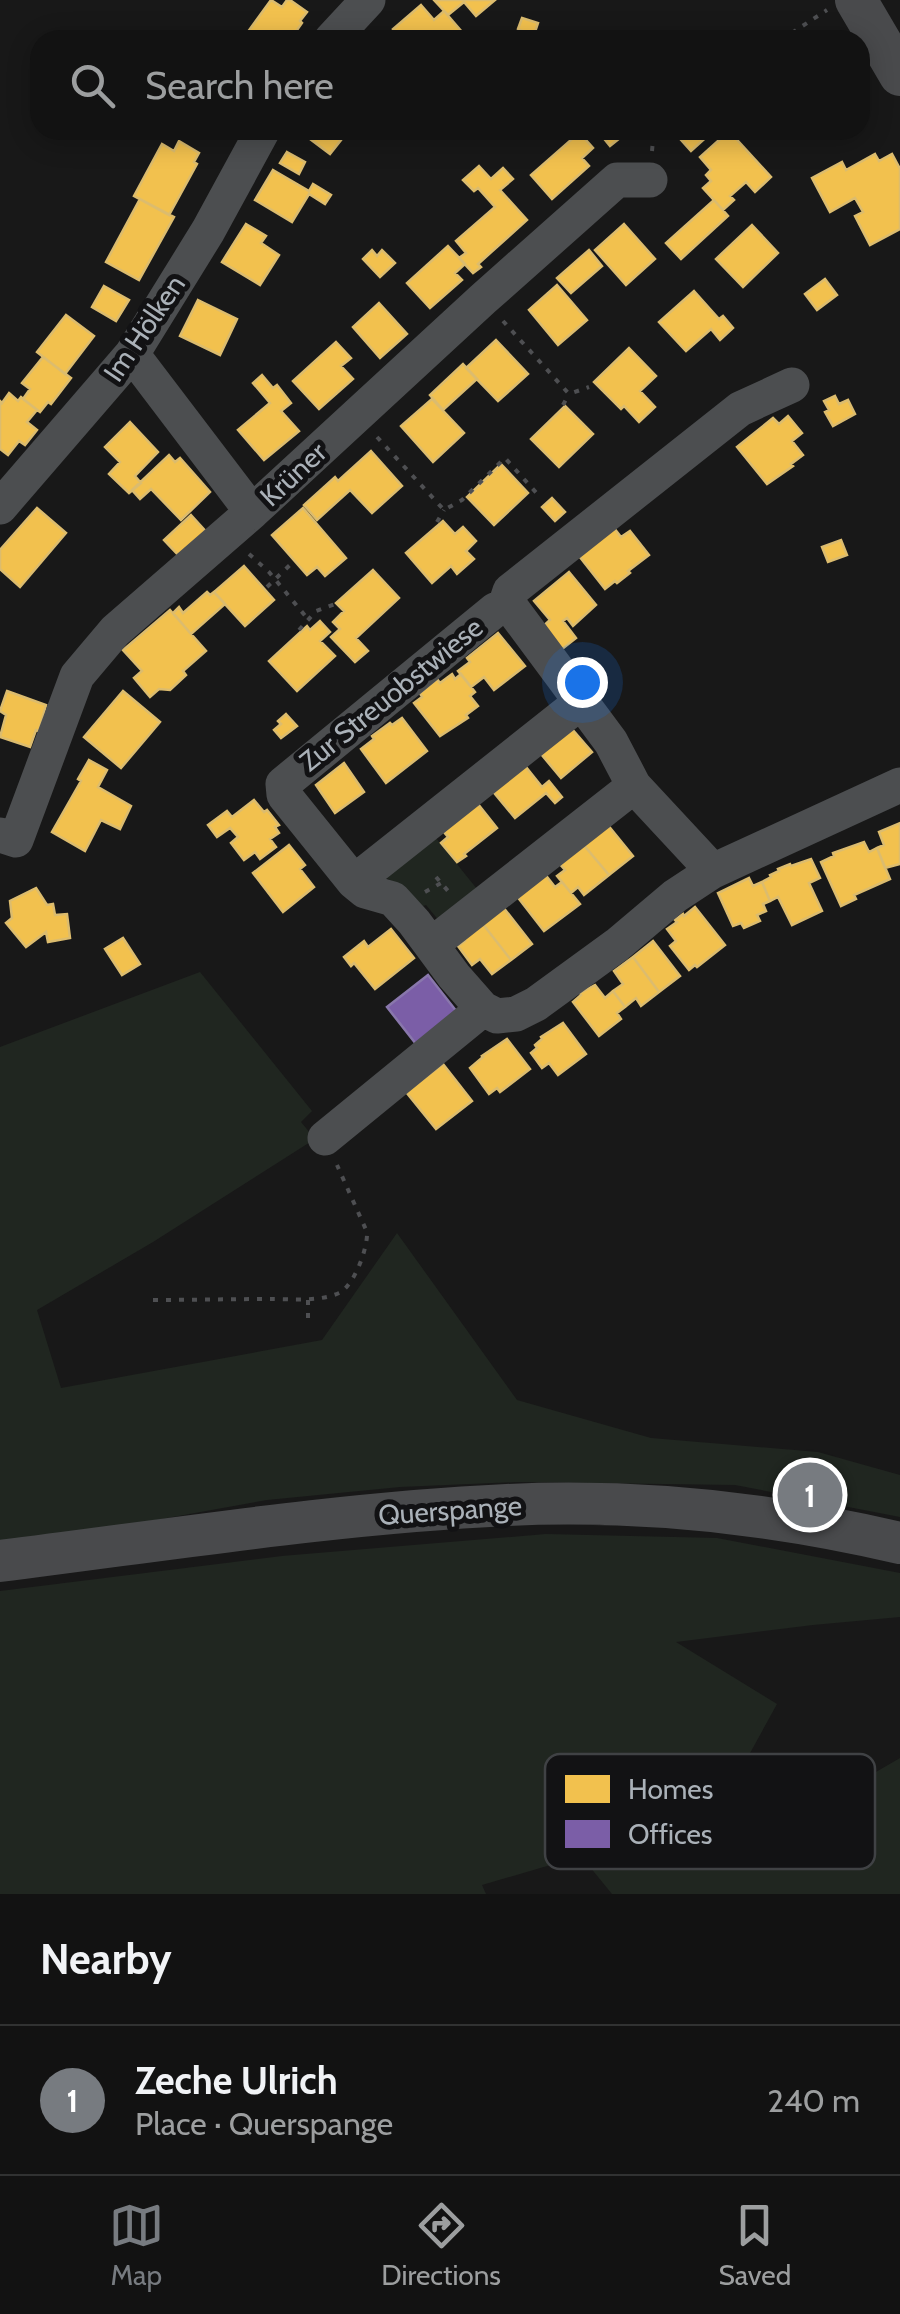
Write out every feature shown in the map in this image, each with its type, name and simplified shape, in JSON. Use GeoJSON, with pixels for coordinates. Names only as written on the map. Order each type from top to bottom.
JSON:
{"type":"FeatureCollection","features":[{"type":"Feature","properties":{"kind":"main road"},"geometry":{"type":"LineString","coordinates":[[842,5],[863,30]]}},
{"type":"Feature","properties":{"kind":"main road"},"geometry":{"type":"LineString","coordinates":[[870,38],[900,74]]}},
{"type":"Feature","properties":{"kind":"main road","name":"Querspange"},"geometry":{"type":"LineString","coordinates":[[0,1560],[363,1516],[509,1505],[706,1511],[842,1529],[900,1543]]}},
{"type":"Feature","properties":{"kind":"street"},"geometry":{"type":"LineString","coordinates":[[340,30],[368,0]]}},
{"type":"Feature","properties":{"kind":"street","name":"Im Hölken"},"geometry":{"type":"LineString","coordinates":[[0,508],[132,354],[208,231],[258,140]]}},
{"type":"Feature","properties":{"kind":"street","name":"Krüner"},"geometry":{"type":"LineString","coordinates":[[8,837],[77,676],[115,631],[618,180],[650,180]]}},
{"type":"Feature","properties":{"kind":"street"},"geometry":{"type":"LineString","coordinates":[[132,354],[241,522]]}},
{"type":"Feature","properties":{"kind":"street","name":"Zur Streuobstwiese"},"geometry":{"type":"LineString","coordinates":[[505,606],[510,591],[740,409],[792,386]]}},
{"type":"Feature","properties":{"kind":"street","name":"Zur Streuobstwiese"},"geometry":{"type":"LineString","coordinates":[[483,1009],[393,899],[364,891],[354,882],[284,795],[282,784],[495,610],[505,606],[513,610],[611,742],[634,786],[713,871]]}},
{"type":"Feature","properties":{"kind":"street"},"geometry":{"type":"LineString","coordinates":[[354,882],[581,702]]}},
{"type":"Feature","properties":{"kind":"street"},"geometry":{"type":"LineString","coordinates":[[325,1138],[483,1009],[497,1016],[516,1014],[536,1004],[713,871],[900,784]]}},
{"type":"Feature","properties":{"kind":"street"},"geometry":{"type":"LineString","coordinates":[[431,945],[634,786]]}},
{"type":"Feature","properties":{"kind":"path"},"geometry":{"type":"LineString","coordinates":[[798,30],[842,5]]}},
{"type":"Feature","properties":{"kind":"path"},"geometry":{"type":"LineString","coordinates":[[483,299],[569,394]]}},
{"type":"Feature","properties":{"kind":"path"},"geometry":{"type":"LineString","coordinates":[[562,405],[569,394],[589,387]]}},
{"type":"Feature","properties":{"kind":"path"},"geometry":{"type":"LineString","coordinates":[[357,415],[444,510]]}},
{"type":"Feature","properties":{"kind":"path"},"geometry":{"type":"LineString","coordinates":[[436,522],[444,510],[462,500],[505,458],[542,498]]}},
{"type":"Feature","properties":{"kind":"path"},"geometry":{"type":"LineString","coordinates":[[241,522],[274,580],[308,618]]}},
{"type":"Feature","properties":{"kind":"path"},"geometry":{"type":"LineString","coordinates":[[267,587],[291,564]]}},
{"type":"Feature","properties":{"kind":"path"},"geometry":{"type":"LineString","coordinates":[[299,630],[316,611],[335,604]]}},
{"type":"Feature","properties":{"kind":"path"},"geometry":{"type":"LineString","coordinates":[[436,878],[448,891]]}},
{"type":"Feature","properties":{"kind":"path"},"geometry":{"type":"LineString","coordinates":[[154,1300],[308,1299],[346,1288],[368,1242],[367,1232],[325,1138]]}},
{"type":"Feature","properties":{"kind":"path"},"geometry":{"type":"LineString","coordinates":[[308,1299],[308,1326]]}},
{"type":"Feature","properties":{"kind":"shaded area"},"geometry":{"type":"Polygon","coordinates":[[[432,833],[477,889],[440,922],[426,905],[386,878],[432,833]]]}},
{"type":"Feature","properties":{"kind":"shaded area"},"geometry":{"type":"Polygon","coordinates":[[[200,972],[312,1111],[301,1122],[315,1139],[37,1310],[61,1388],[322,1340],[397,1233],[517,1400],[651,1438],[818,1452],[900,1475],[900,1517],[735,1485],[518,1482],[400,1487],[267,1500],[0,1545],[0,1047],[200,972]]]}},
{"type":"Feature","properties":{"kind":"shaded area"},"geometry":{"type":"Polygon","coordinates":[[[546,1534],[717,1538],[900,1573],[900,1617],[676,1642],[777,1704],[750,1754],[545,1754],[545,1867],[482,1885],[486,1894],[0,1894],[0,1591],[282,1556],[546,1534]]]}},
{"type":"Feature","properties":{"kind":"shaded area"},"geometry":{"type":"Polygon","coordinates":[[[900,1758],[900,1894],[612,1894],[592,1869],[875,1869],[875,1773],[900,1758]]]}},
{"type":"Feature","properties":{"kind":"building: Homes"},"geometry":{"type":"Polygon","coordinates":[[[271,0],[282,7],[290,0],[307,12],[297,30],[249,30],[271,0]]]}},
{"type":"Feature","properties":{"kind":"building: Homes"},"geometry":{"type":"Polygon","coordinates":[[[434,0],[495,0],[476,16],[464,2],[448,15],[434,0]]]}},
{"type":"Feature","properties":{"kind":"building: Homes"},"geometry":{"type":"Polygon","coordinates":[[[421,5],[434,20],[444,11],[460,30],[394,30],[421,5]]]}},
{"type":"Feature","properties":{"kind":"building: Homes"},"geometry":{"type":"Polygon","coordinates":[[[522,18],[538,23],[536,30],[518,29],[522,18]]]}},
{"type":"Feature","properties":{"kind":"building: Homes"},"geometry":{"type":"Polygon","coordinates":[[[311,140],[341,140],[330,154],[311,140]]]}},
{"type":"Feature","properties":{"kind":"building: Homes"},"geometry":{"type":"Polygon","coordinates":[[[571,140],[586,140],[593,148],[582,158],[589,166],[552,199],[531,175],[571,140]]]}},
{"type":"Feature","properties":{"kind":"building: Homes"},"geometry":{"type":"Polygon","coordinates":[[[681,140],[703,140],[691,151],[681,140]]]}},
{"type":"Feature","properties":{"kind":"building: Homes"},"geometry":{"type":"Polygon","coordinates":[[[719,140],[737,140],[771,177],[755,192],[746,182],[730,196],[734,200],[723,210],[703,188],[711,181],[706,175],[711,170],[700,157],[719,140]]]}},
{"type":"Feature","properties":{"kind":"building: Homes"},"geometry":{"type":"Polygon","coordinates":[[[179,141],[199,153],[169,215],[134,196],[162,144],[174,151],[179,141]]]}},
{"type":"Feature","properties":{"kind":"building: Homes"},"geometry":{"type":"Polygon","coordinates":[[[287,152],[305,162],[299,174],[280,163],[287,152]]]}},
{"type":"Feature","properties":{"kind":"building: Homes"},"geometry":{"type":"Polygon","coordinates":[[[875,154],[879,161],[892,154],[900,169],[900,229],[870,245],[855,216],[863,212],[855,198],[830,212],[812,178],[842,162],[846,170],[875,154]]]}},
{"type":"Feature","properties":{"kind":"building: Homes"},"geometry":{"type":"Polygon","coordinates":[[[479,166],[491,179],[503,168],[513,179],[500,190],[527,220],[473,273],[459,258],[466,253],[456,241],[495,207],[478,188],[474,191],[463,180],[479,166]]]}},
{"type":"Feature","properties":{"kind":"building: Homes"},"geometry":{"type":"Polygon","coordinates":[[[273,170],[309,191],[313,184],[331,195],[325,204],[309,194],[292,222],[255,200],[273,170]]]}},
{"type":"Feature","properties":{"kind":"building: Homes"},"geometry":{"type":"Polygon","coordinates":[[[140,199],[174,217],[139,280],[106,262],[140,199]]]}},
{"type":"Feature","properties":{"kind":"building: Homes"},"geometry":{"type":"Polygon","coordinates":[[[714,200],[728,216],[681,259],[666,243],[714,200]]]}},
{"type":"Feature","properties":{"kind":"building: Homes"},"geometry":{"type":"Polygon","coordinates":[[[246,224],[266,236],[261,243],[279,255],[260,285],[222,262],[246,224]]]}},
{"type":"Feature","properties":{"kind":"building: Homes"},"geometry":{"type":"Polygon","coordinates":[[[624,224],[655,259],[626,285],[595,250],[624,224]]]}},
{"type":"Feature","properties":{"kind":"building: Homes"},"geometry":{"type":"Polygon","coordinates":[[[752,225],[778,253],[743,287],[716,259],[752,225]]]}},
{"type":"Feature","properties":{"kind":"building: Homes"},"geometry":{"type":"Polygon","coordinates":[[[448,246],[465,264],[455,273],[462,280],[430,308],[407,283],[448,246]]]}},
{"type":"Feature","properties":{"kind":"building: Homes"},"geometry":{"type":"Polygon","coordinates":[[[372,250],[377,256],[382,250],[395,263],[380,277],[363,259],[372,250]]]}},
{"type":"Feature","properties":{"kind":"building: Homes"},"geometry":{"type":"Polygon","coordinates":[[[589,250],[602,266],[571,293],[557,278],[589,250]]]}},
{"type":"Feature","properties":{"kind":"building: Homes"},"geometry":{"type":"Polygon","coordinates":[[[825,279],[837,295],[817,310],[805,294],[825,279]]]}},
{"type":"Feature","properties":{"kind":"building: Homes"},"geometry":{"type":"Polygon","coordinates":[[[557,285],[587,320],[558,345],[529,310],[557,285]]]}},
{"type":"Feature","properties":{"kind":"building: Homes"},"geometry":{"type":"Polygon","coordinates":[[[104,286],[129,300],[116,321],[92,307],[104,286]]]}},
{"type":"Feature","properties":{"kind":"building: Homes"},"geometry":{"type":"Polygon","coordinates":[[[694,291],[719,319],[723,316],[733,328],[720,340],[711,329],[686,351],[659,322],[694,291]]]}},
{"type":"Feature","properties":{"kind":"building: Homes"},"geometry":{"type":"Polygon","coordinates":[[[198,300],[237,319],[220,355],[180,336],[198,300]]]}},
{"type":"Feature","properties":{"kind":"building: Homes"},"geometry":{"type":"Polygon","coordinates":[[[379,303],[407,334],[380,358],[353,327],[379,303]]]}},
{"type":"Feature","properties":{"kind":"building: Homes"},"geometry":{"type":"Polygon","coordinates":[[[66,315],[94,336],[65,374],[37,352],[66,315]]]}},
{"type":"Feature","properties":{"kind":"building: Homes"},"geometry":{"type":"Polygon","coordinates":[[[496,340],[528,374],[498,401],[466,368],[496,340]]]}},
{"type":"Feature","properties":{"kind":"building: Homes"},"geometry":{"type":"Polygon","coordinates":[[[336,342],[351,358],[341,366],[353,379],[319,409],[293,381],[336,342]]]}},
{"type":"Feature","properties":{"kind":"building: Homes"},"geometry":{"type":"Polygon","coordinates":[[[629,348],[656,376],[640,391],[655,407],[639,422],[594,382],[629,348]]]}},
{"type":"Feature","properties":{"kind":"building: Homes"},"geometry":{"type":"Polygon","coordinates":[[[43,357],[71,378],[40,412],[23,399],[30,389],[22,383],[43,357]]]}},
{"type":"Feature","properties":{"kind":"building: Homes"},"geometry":{"type":"Polygon","coordinates":[[[463,364],[477,379],[443,410],[430,395],[463,364]]]}},
{"type":"Feature","properties":{"kind":"building: Homes"},"geometry":{"type":"Polygon","coordinates":[[[262,375],[273,388],[277,385],[291,403],[281,411],[299,431],[264,460],[238,430],[270,403],[253,383],[262,375]]]}},
{"type":"Feature","properties":{"kind":"building: Homes"},"geometry":{"type":"Polygon","coordinates":[[[9,393],[37,410],[27,422],[37,430],[25,445],[19,441],[8,455],[0,449],[0,401],[9,393]]]}},
{"type":"Feature","properties":{"kind":"building: Homes"},"geometry":{"type":"Polygon","coordinates":[[[835,396],[839,404],[848,400],[855,414],[833,426],[824,401],[835,396]]]}},
{"type":"Feature","properties":{"kind":"building: Homes"},"geometry":{"type":"Polygon","coordinates":[[[432,399],[464,433],[433,462],[401,426],[432,399]]]}},
{"type":"Feature","properties":{"kind":"building: Homes"},"geometry":{"type":"Polygon","coordinates":[[[565,406],[593,434],[559,467],[531,439],[565,406]]]}},
{"type":"Feature","properties":{"kind":"building: Homes"},"geometry":{"type":"Polygon","coordinates":[[[788,416],[802,433],[792,441],[803,455],[767,484],[737,447],[773,418],[779,424],[788,416]]]}},
{"type":"Feature","properties":{"kind":"building: Homes"},"geometry":{"type":"Polygon","coordinates":[[[130,422],[158,452],[135,476],[141,483],[129,493],[109,474],[120,462],[105,447],[130,422]]]}},
{"type":"Feature","properties":{"kind":"building: Homes"},"geometry":{"type":"Polygon","coordinates":[[[371,451],[402,486],[372,513],[350,490],[317,520],[304,505],[371,451]]]}},
{"type":"Feature","properties":{"kind":"building: Homes"},"geometry":{"type":"Polygon","coordinates":[[[169,455],[175,462],[180,458],[210,492],[181,520],[151,489],[140,499],[132,490],[169,455]]]}},
{"type":"Feature","properties":{"kind":"building: Homes"},"geometry":{"type":"Polygon","coordinates":[[[501,464],[528,493],[494,525],[467,497],[501,464]]]}},
{"type":"Feature","properties":{"kind":"building: Homes"},"geometry":{"type":"Polygon","coordinates":[[[552,498],[565,512],[555,521],[542,507],[552,498]]]}},
{"type":"Feature","properties":{"kind":"building: Homes"},"geometry":{"type":"Polygon","coordinates":[[[37,508],[66,533],[20,587],[0,569],[0,550],[37,508]]]}},
{"type":"Feature","properties":{"kind":"building: Homes"},"geometry":{"type":"Polygon","coordinates":[[[303,508],[346,558],[325,576],[317,567],[307,575],[272,535],[303,508]]]}},
{"type":"Feature","properties":{"kind":"building: Homes"},"geometry":{"type":"Polygon","coordinates":[[[191,515],[209,535],[182,559],[164,540],[191,515]]]}},
{"type":"Feature","properties":{"kind":"building: Homes"},"geometry":{"type":"Polygon","coordinates":[[[443,521],[455,534],[463,527],[476,541],[466,551],[474,559],[457,574],[451,566],[432,583],[406,553],[443,521]]]}},
{"type":"Feature","properties":{"kind":"building: Homes"},"geometry":{"type":"Polygon","coordinates":[[[614,528],[621,537],[630,531],[649,555],[605,589],[579,556],[614,528]]]}},
{"type":"Feature","properties":{"kind":"building: Homes"},"geometry":{"type":"Polygon","coordinates":[[[841,540],[847,555],[828,562],[822,547],[841,540]]]}},
{"type":"Feature","properties":{"kind":"building: Homes"},"geometry":{"type":"Polygon","coordinates":[[[244,566],[274,600],[245,626],[214,592],[244,566]]]}},
{"type":"Feature","properties":{"kind":"building: Homes"},"geometry":{"type":"Polygon","coordinates":[[[373,570],[399,598],[356,638],[368,651],[355,662],[331,637],[340,629],[333,622],[344,611],[336,603],[373,570]]]}},
{"type":"Feature","properties":{"kind":"building: Homes"},"geometry":{"type":"Polygon","coordinates":[[[569,572],[596,605],[573,626],[567,618],[563,621],[576,638],[557,653],[539,630],[550,620],[534,601],[569,572]]]}},
{"type":"Feature","properties":{"kind":"building: Homes"},"geometry":{"type":"Polygon","coordinates":[[[207,592],[214,592],[225,604],[191,634],[173,613],[179,607],[183,613],[207,592]]]}},
{"type":"Feature","properties":{"kind":"building: Homes"},"geometry":{"type":"Polygon","coordinates":[[[170,610],[206,651],[183,671],[186,675],[170,690],[159,689],[150,697],[134,678],[142,671],[123,650],[170,610]]]}},
{"type":"Feature","properties":{"kind":"building: Homes"},"geometry":{"type":"Polygon","coordinates":[[[320,621],[330,632],[320,641],[335,656],[297,691],[269,661],[307,626],[310,630],[320,621]]]}},
{"type":"Feature","properties":{"kind":"building: Homes"},"geometry":{"type":"Polygon","coordinates":[[[498,633],[525,666],[494,690],[484,677],[471,687],[458,671],[470,662],[467,658],[498,633]]]}},
{"type":"Feature","properties":{"kind":"building: Homes"},"geometry":{"type":"Polygon","coordinates":[[[452,674],[455,679],[461,674],[475,692],[470,696],[478,706],[466,715],[468,718],[440,736],[414,703],[437,679],[440,683],[452,674]]]}},
{"type":"Feature","properties":{"kind":"building: Homes"},"geometry":{"type":"Polygon","coordinates":[[[7,691],[46,705],[30,747],[0,737],[6,715],[0,711],[7,691]]]}},
{"type":"Feature","properties":{"kind":"building: Homes"},"geometry":{"type":"Polygon","coordinates":[[[123,691],[160,722],[121,768],[84,737],[123,691]]]}},
{"type":"Feature","properties":{"kind":"building: Homes"},"geometry":{"type":"Polygon","coordinates":[[[286,714],[297,726],[281,738],[274,730],[286,714]]]}},
{"type":"Feature","properties":{"kind":"building: Homes"},"geometry":{"type":"Polygon","coordinates":[[[402,718],[427,751],[386,783],[361,749],[374,739],[372,736],[402,718]]]}},
{"type":"Feature","properties":{"kind":"building: Homes"},"geometry":{"type":"Polygon","coordinates":[[[572,729],[592,752],[561,778],[541,754],[572,729]]]}},
{"type":"Feature","properties":{"kind":"building: Homes"},"geometry":{"type":"Polygon","coordinates":[[[89,760],[107,770],[98,787],[131,806],[120,829],[101,820],[85,851],[52,832],[89,760]]]}},
{"type":"Feature","properties":{"kind":"building: Homes"},"geometry":{"type":"Polygon","coordinates":[[[522,762],[542,787],[549,781],[562,797],[555,803],[546,793],[515,818],[490,788],[522,762]]]}},
{"type":"Feature","properties":{"kind":"building: Homes"},"geometry":{"type":"Polygon","coordinates":[[[344,763],[364,792],[335,813],[316,785],[344,763]]]}},
{"type":"Feature","properties":{"kind":"building: Homes"},"geometry":{"type":"Polygon","coordinates":[[[474,799],[497,828],[457,862],[441,843],[448,837],[439,826],[474,799]]]}},
{"type":"Feature","properties":{"kind":"building: Homes"},"geometry":{"type":"Polygon","coordinates":[[[254,800],[279,825],[275,827],[279,833],[270,839],[276,847],[260,859],[255,852],[244,860],[231,843],[238,837],[230,828],[217,837],[208,825],[227,811],[232,817],[254,800]]]}},
{"type":"Feature","properties":{"kind":"building: Homes"},"geometry":{"type":"Polygon","coordinates":[[[900,823],[900,864],[885,868],[877,848],[884,845],[879,832],[900,823]]]}},
{"type":"Feature","properties":{"kind":"building: Homes"},"geometry":{"type":"Polygon","coordinates":[[[607,824],[633,856],[609,875],[582,843],[607,824]]]}},
{"type":"Feature","properties":{"kind":"building: Homes"},"geometry":{"type":"Polygon","coordinates":[[[864,842],[869,852],[877,848],[890,879],[854,895],[856,899],[841,906],[821,862],[833,853],[864,842]]]}},
{"type":"Feature","properties":{"kind":"building: Homes"},"geometry":{"type":"Polygon","coordinates":[[[582,843],[609,875],[584,895],[578,887],[571,893],[557,876],[565,870],[558,862],[582,843]]]}},
{"type":"Feature","properties":{"kind":"building: Homes"},"geometry":{"type":"Polygon","coordinates":[[[289,845],[305,865],[300,869],[314,887],[283,912],[253,873],[289,845]]]}},
{"type":"Feature","properties":{"kind":"building: Homes"},"geometry":{"type":"Polygon","coordinates":[[[811,859],[820,878],[809,883],[822,911],[792,925],[778,897],[770,901],[762,882],[778,869],[811,859]]]}},
{"type":"Feature","properties":{"kind":"building: Homes"},"geometry":{"type":"Polygon","coordinates":[[[544,873],[555,887],[562,882],[580,904],[544,931],[516,895],[544,873]]]}},
{"type":"Feature","properties":{"kind":"building: Homes"},"geometry":{"type":"Polygon","coordinates":[[[749,878],[753,886],[762,882],[770,901],[763,904],[766,911],[757,915],[760,921],[744,928],[741,923],[733,926],[718,893],[749,878]]]}},
{"type":"Feature","properties":{"kind":"building: Homes"},"geometry":{"type":"Polygon","coordinates":[[[36,888],[47,905],[53,904],[55,915],[67,914],[70,938],[48,942],[46,932],[26,947],[6,923],[12,918],[10,901],[36,888]]]}},
{"type":"Feature","properties":{"kind":"building: Homes"},"geometry":{"type":"Polygon","coordinates":[[[503,907],[532,944],[511,960],[482,923],[503,907]]]}},
{"type":"Feature","properties":{"kind":"building: Homes"},"geometry":{"type":"Polygon","coordinates":[[[695,907],[725,945],[689,970],[670,946],[676,941],[667,929],[695,907]]]}},
{"type":"Feature","properties":{"kind":"building: Homes"},"geometry":{"type":"Polygon","coordinates":[[[482,923],[511,960],[492,974],[480,959],[472,965],[458,946],[482,923]]]}},
{"type":"Feature","properties":{"kind":"building: Homes"},"geometry":{"type":"Polygon","coordinates":[[[391,929],[414,958],[375,989],[354,963],[351,966],[344,957],[364,941],[368,947],[391,929]]]}},
{"type":"Feature","properties":{"kind":"building: Homes"},"geometry":{"type":"Polygon","coordinates":[[[123,938],[140,964],[122,975],[105,949],[123,938]]]}},
{"type":"Feature","properties":{"kind":"building: Homes"},"geometry":{"type":"Polygon","coordinates":[[[653,941],[680,976],[659,992],[633,957],[653,941]]]}},
{"type":"Feature","properties":{"kind":"building: Homes"},"geometry":{"type":"Polygon","coordinates":[[[633,957],[659,992],[641,1006],[636,998],[625,1007],[613,991],[623,984],[614,971],[633,957]]]}},
{"type":"Feature","properties":{"kind":"building: Homes"},"geometry":{"type":"Polygon","coordinates":[[[595,985],[605,998],[613,991],[625,1007],[617,1013],[621,1019],[599,1036],[573,1002],[595,985]]]}},
{"type":"Feature","properties":{"kind":"building: Homes"},"geometry":{"type":"Polygon","coordinates":[[[563,1023],[586,1054],[558,1075],[549,1063],[542,1068],[531,1053],[541,1037],[563,1023]]]}},
{"type":"Feature","properties":{"kind":"building: Homes"},"geometry":{"type":"Polygon","coordinates":[[[507,1039],[530,1069],[500,1092],[497,1088],[489,1094],[470,1068],[507,1039]]]}},
{"type":"Feature","properties":{"kind":"building: Homes"},"geometry":{"type":"Polygon","coordinates":[[[443,1064],[472,1101],[436,1129],[406,1092],[443,1064]]]}},
{"type":"Feature","properties":{"kind":"building: Offices"},"geometry":{"type":"Polygon","coordinates":[[[428,975],[457,1012],[416,1044],[387,1007],[428,975]]]}},
{"type":"Feature","properties":{"kind":"place","name":"Zeche Ulrich"},"geometry":{"type":"Point","coordinates":[810,1495]}}]}
